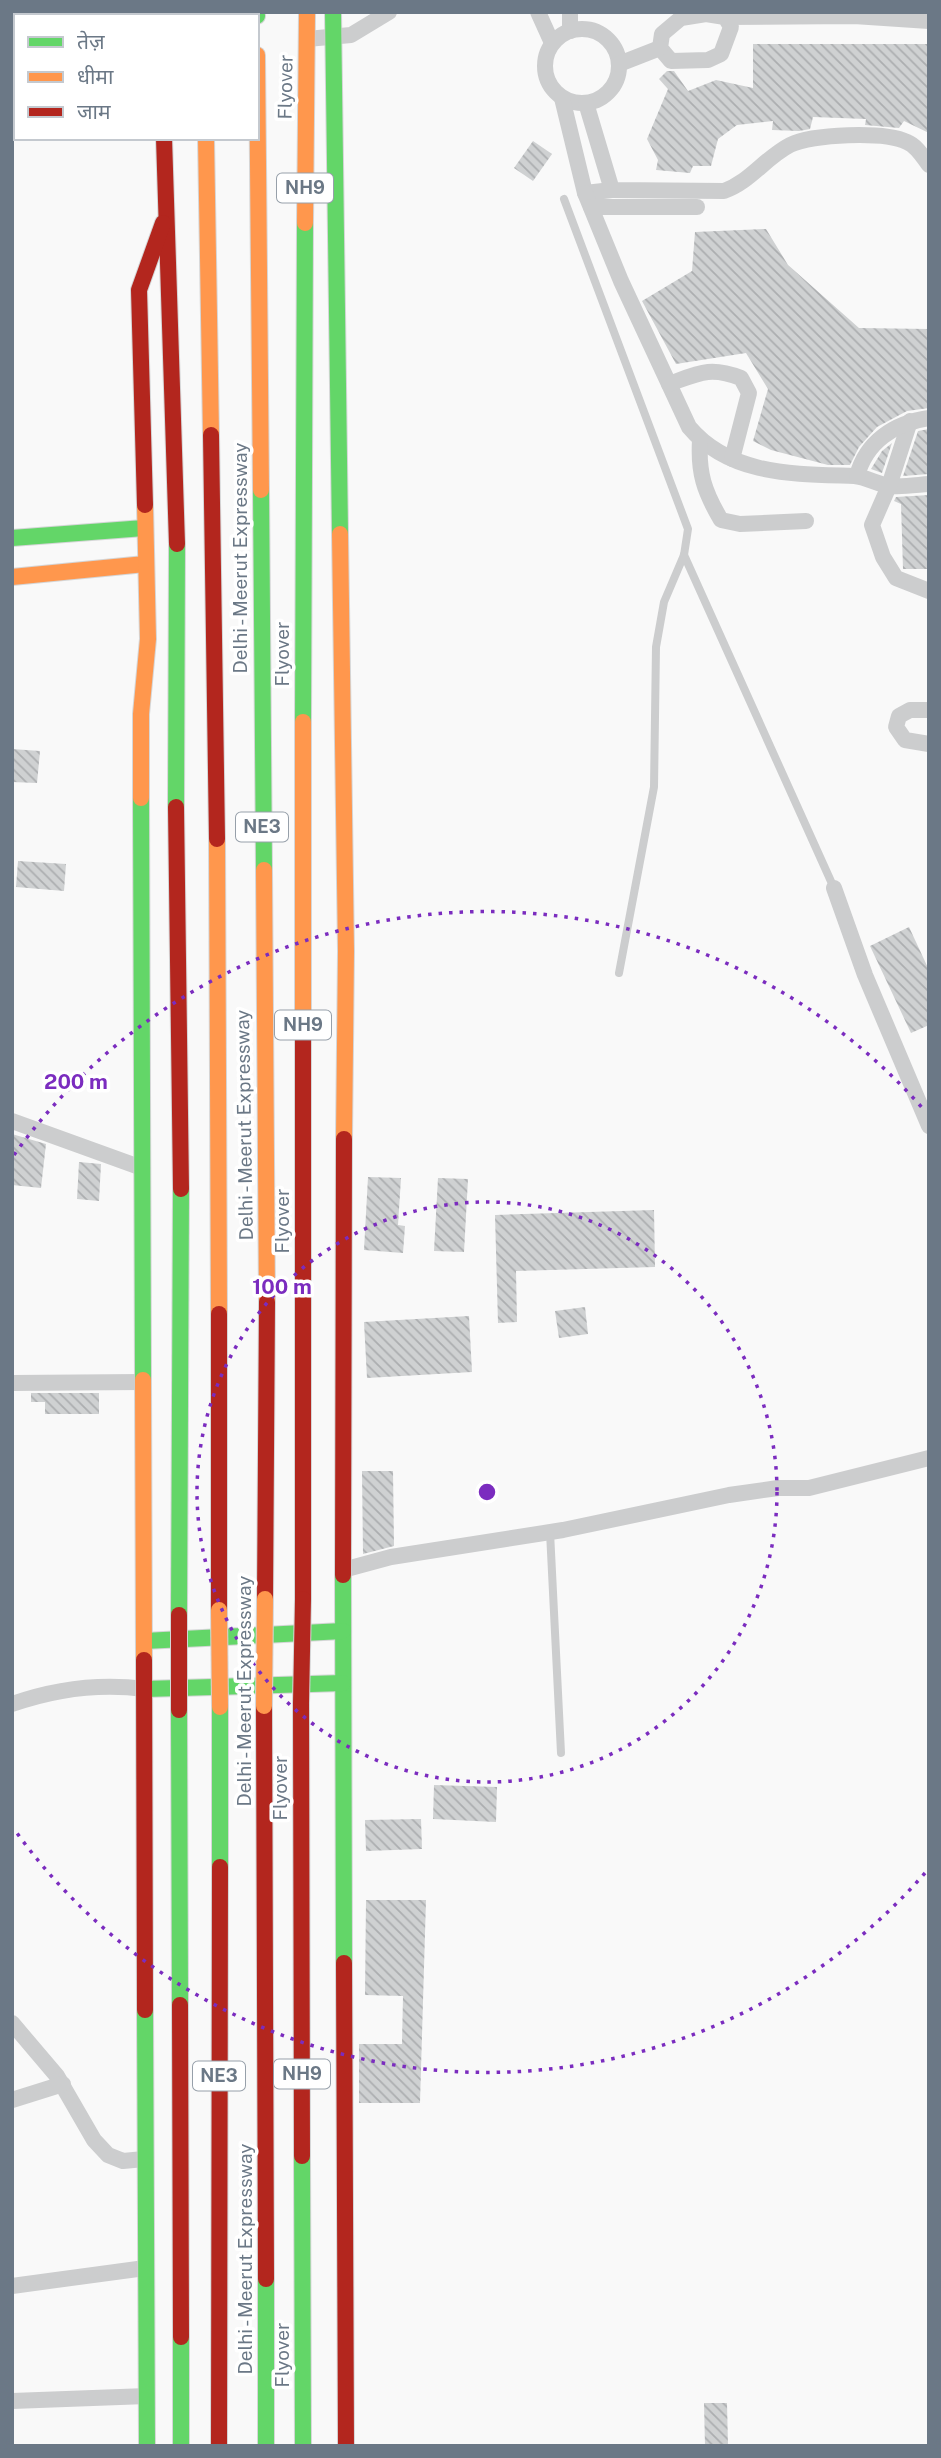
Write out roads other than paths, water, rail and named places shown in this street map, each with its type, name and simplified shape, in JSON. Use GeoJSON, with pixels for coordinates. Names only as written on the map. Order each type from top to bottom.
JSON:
{"type":"FeatureCollection","features":[{"type":"Feature","properties":{"kind":"main road","name":"NH9"},"geometry":{"type":"LineString","coordinates":[[307,12],[307,39]]}},
{"type":"Feature","properties":{"kind":"main road"},"geometry":{"type":"LineString","coordinates":[[333,12],[346,951],[343,1631],[346,2446]]}},
{"type":"Feature","properties":{"kind":"main road","name":"Flyover"},"geometry":{"type":"LineString","coordinates":[[303,2446],[303,451],[307,39]]}},
{"type":"Feature","properties":{"kind":"main road"},"geometry":{"type":"LineString","coordinates":[[164,140],[175,468],[182,1259],[179,1683],[181,2446]]}},
{"type":"Feature","properties":{"kind":"main road","name":"Delhi - Meerut Expressway"},"geometry":{"type":"LineString","coordinates":[[206,140],[218,891],[219,2446]]}},
{"type":"Feature","properties":{"kind":"main road","name":"Delhi - Meerut Expressway"},"geometry":{"type":"LineString","coordinates":[[258,140],[267,1270],[264,1706],[266,2446]]}},
{"type":"Feature","properties":{"kind":"main road"},"geometry":{"type":"LineString","coordinates":[[147,2446],[141,714],[148,639],[139,290],[167,213]]}},
{"type":"Feature","properties":{"kind":"main road"},"geometry":{"type":"LineString","coordinates":[[12,538],[144,528]]}},
{"type":"Feature","properties":{"kind":"main road"},"geometry":{"type":"LineString","coordinates":[[12,577],[145,564]]}},
{"type":"Feature","properties":{"kind":"main road"},"geometry":{"type":"LineString","coordinates":[[144,1641],[343,1631]]}},
{"type":"Feature","properties":{"kind":"main road"},"geometry":{"type":"LineString","coordinates":[[145,1689],[343,1683]]}},
{"type":"Feature","properties":{"kind":"street"},"geometry":{"type":"LineString","coordinates":[[307,39],[351,35],[389,12]]}},
{"type":"Feature","properties":{"kind":"street"},"geometry":{"type":"LineString","coordinates":[[538,12],[552,43]]}},
{"type":"Feature","properties":{"kind":"street"},"geometry":{"type":"LineString","coordinates":[[570,12],[570,31]]}},
{"type":"Feature","properties":{"kind":"street"},"geometry":{"type":"LineString","coordinates":[[725,17],[731,27],[721,54],[708,60],[671,61],[660,48],[662,34],[681,18],[706,14],[725,17],[854,16],[929,21]]}},
{"type":"Feature","properties":{"kind":"street"},"geometry":{"type":"LineString","coordinates":[[587,29],[599,32],[610,40],[620,64],[614,86],[607,94],[586,103],[562,98],[552,90],[544,66],[552,43],[570,31],[587,29]]}},
{"type":"Feature","properties":{"kind":"street"},"geometry":{"type":"LineString","coordinates":[[620,64],[660,48]]}},
{"type":"Feature","properties":{"kind":"street"},"geometry":{"type":"LineString","coordinates":[[562,98],[588,200],[621,281],[669,384],[690,427],[700,440],[732,459],[788,474],[857,476],[889,486],[929,484]]}},
{"type":"Feature","properties":{"kind":"street"},"geometry":{"type":"LineString","coordinates":[[586,103],[612,190]]}},
{"type":"Feature","properties":{"kind":"street"},"geometry":{"type":"LineString","coordinates":[[588,200],[612,190],[724,191],[740,186],[771,156],[792,144],[827,134],[906,141],[918,149],[929,165]]}},
{"type":"Feature","properties":{"kind":"street"},"geometry":{"type":"LineString","coordinates":[[588,200],[697,207]]}},
{"type":"Feature","properties":{"kind":"street"},"geometry":{"type":"LineString","coordinates":[[669,384],[705,371],[720,370],[741,378],[749,393],[732,459]]}},
{"type":"Feature","properties":{"kind":"street"},"geometry":{"type":"LineString","coordinates":[[857,476],[862,457],[888,431],[910,421],[929,418]]}},
{"type":"Feature","properties":{"kind":"street"},"geometry":{"type":"LineString","coordinates":[[910,421],[889,486],[872,524],[883,557],[896,578],[929,591]]}},
{"type":"Feature","properties":{"kind":"street"},"geometry":{"type":"LineString","coordinates":[[700,440],[698,467],[708,498],[721,520],[740,524],[806,521]]}},
{"type":"Feature","properties":{"kind":"street"},"geometry":{"type":"LineString","coordinates":[[929,710],[910,710],[899,716],[896,727],[905,740],[929,744]]}},
{"type":"Feature","properties":{"kind":"street"},"geometry":{"type":"LineString","coordinates":[[834,888],[865,975],[929,1126]]}},
{"type":"Feature","properties":{"kind":"street"},"geometry":{"type":"LineString","coordinates":[[12,1121],[142,1168]]}},
{"type":"Feature","properties":{"kind":"street"},"geometry":{"type":"LineString","coordinates":[[12,1383],[142,1382]]}},
{"type":"Feature","properties":{"kind":"street"},"geometry":{"type":"LineString","coordinates":[[344,1570],[391,1557],[550,1532],[729,1495],[778,1488],[809,1488],[929,1458]]}},
{"type":"Feature","properties":{"kind":"street"},"geometry":{"type":"LineString","coordinates":[[12,1704],[38,1695],[99,1686],[145,1689]]}},
{"type":"Feature","properties":{"kind":"street"},"geometry":{"type":"LineString","coordinates":[[12,2023],[63,2084],[94,2140],[108,2155],[123,2161],[144,2159]]}},
{"type":"Feature","properties":{"kind":"street"},"geometry":{"type":"LineString","coordinates":[[12,2099],[63,2084]]}},
{"type":"Feature","properties":{"kind":"street"},"geometry":{"type":"LineString","coordinates":[[12,2286],[145,2269]]}},
{"type":"Feature","properties":{"kind":"street"},"geometry":{"type":"LineString","coordinates":[[12,2401],[147,2396]]}},
{"type":"Feature","properties":{"kind":"lane"},"geometry":{"type":"LineString","coordinates":[[564,199],[688,528],[684,555],[664,602],[656,647],[654,788],[620,973]]}},
{"type":"Feature","properties":{"kind":"lane"},"geometry":{"type":"LineString","coordinates":[[684,555],[834,888]]}},
{"type":"Feature","properties":{"kind":"lane"},"geometry":{"type":"LineString","coordinates":[[550,1532],[561,1753]]}}]}
